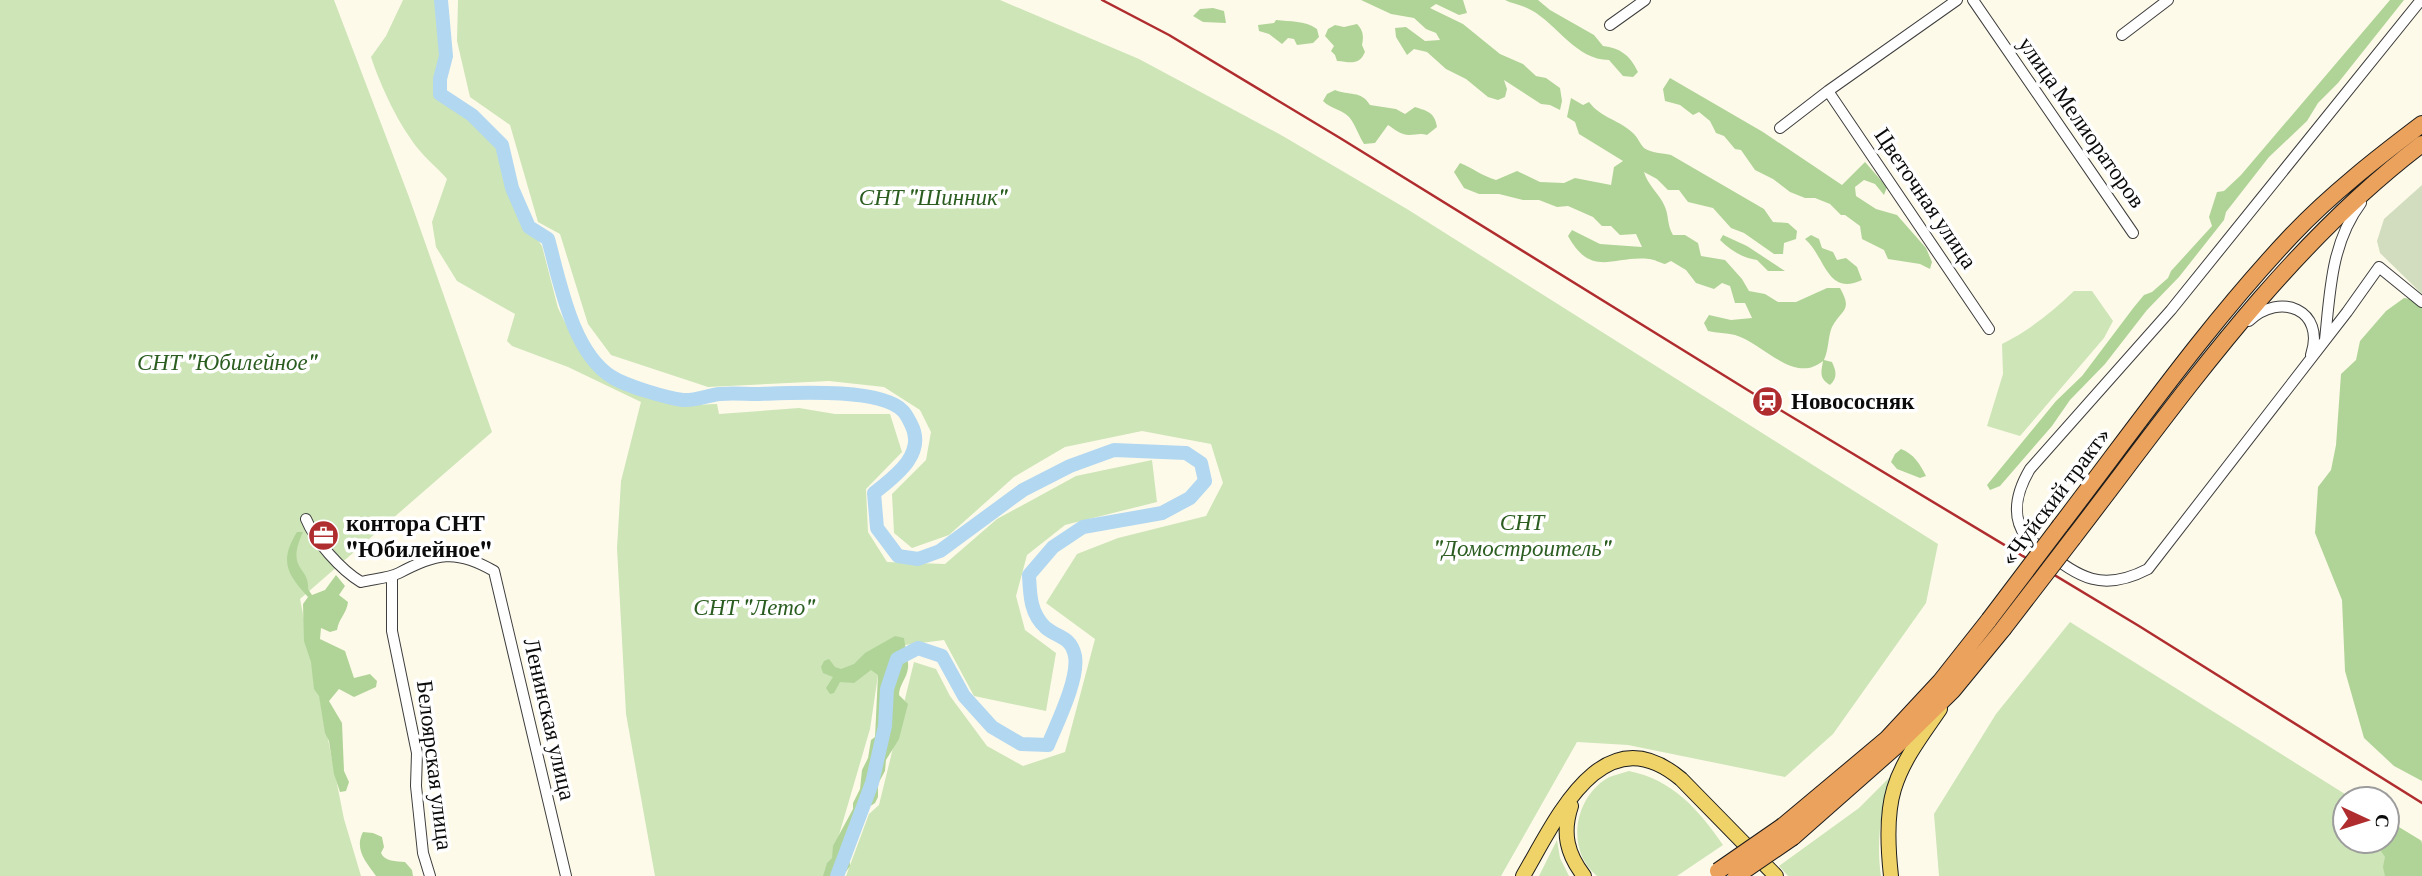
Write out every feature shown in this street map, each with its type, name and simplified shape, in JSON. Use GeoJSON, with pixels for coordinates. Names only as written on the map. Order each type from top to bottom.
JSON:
{"type":"FeatureCollection","features":[{"type":"Feature","properties":{"kind":"highway","name":"«Чуйский тракт»"},"geometry":{"type":"LineString","coordinates":[[1713,873],[1788,831],[1895,747],[1953,690],[2060,526],[2227,309],[2294,233],[2372,161],[2422,124]]}},
{"type":"Feature","properties":{"kind":"highway","name":"«Чуйский тракт»"},"geometry":{"type":"LineString","coordinates":[[1736,876],[1887,739],[1996,624],[2073,538],[2218,349],[2308,245],[2387,171],[2422,144]]}},
{"type":"Feature","properties":{"kind":"main road"},"geometry":{"type":"LineString","coordinates":[[1891,876],[1889,830],[1893,790],[1909,754],[1953,690]]}},
{"type":"Feature","properties":{"kind":"main road"},"geometry":{"type":"LineString","coordinates":[[1523,876],[1565,804],[1580,785],[1597,770],[1617,761],[1637,759],[1663,766],[1681,779],[1776,876]]}},
{"type":"Feature","properties":{"kind":"main road"},"geometry":{"type":"LineString","coordinates":[[1580,785],[1570,807],[1566,832],[1569,853],[1584,876]]}},
{"type":"Feature","properties":{"kind":"street"},"geometry":{"type":"LineString","coordinates":[[1610,24],[1645,0]]}},
{"type":"Feature","properties":{"kind":"street"},"geometry":{"type":"LineString","coordinates":[[1780,128],[1957,0]]}},
{"type":"Feature","properties":{"kind":"street","name":"улица Мелиораторов"},"geometry":{"type":"LineString","coordinates":[[1973,0],[2133,233]]}},
{"type":"Feature","properties":{"kind":"street"},"geometry":{"type":"LineString","coordinates":[[2122,35],[2168,0]]}},
{"type":"Feature","properties":{"kind":"street"},"geometry":{"type":"LineString","coordinates":[[2421,0],[2171,310],[2030,469],[2018,493],[2017,518],[2020,529],[2026,537],[2091,580],[2116,582],[2148,569],[2379,267],[2422,302]]}},
{"type":"Feature","properties":{"kind":"street","name":"Цветочная улица"},"geometry":{"type":"LineString","coordinates":[[1828,91],[1989,329]]}},
{"type":"Feature","properties":{"kind":"street"},"geometry":{"type":"LineString","coordinates":[[2330,329],[2328,305],[2335,257],[2342,234],[2359,205],[2387,171]]}},
{"type":"Feature","properties":{"kind":"street"},"geometry":{"type":"LineString","coordinates":[[2328,305],[2338,313],[2347,312]]}},
{"type":"Feature","properties":{"kind":"street"},"geometry":{"type":"LineString","coordinates":[[2218,349],[2255,315],[2268,308],[2293,307],[2310,322],[2314,342],[2306,365]]}},
{"type":"Feature","properties":{"kind":"street"},"geometry":{"type":"LineString","coordinates":[[2310,322],[2330,329]]}},
{"type":"Feature","properties":{"kind":"street"},"geometry":{"type":"LineString","coordinates":[[306,519],[310,530],[344,572],[361,582],[392,576]]}},
{"type":"Feature","properties":{"kind":"street","name":"Ленинская улица"},"geometry":{"type":"LineString","coordinates":[[392,576],[438,555],[469,559],[494,570],[566,876]]}},
{"type":"Feature","properties":{"kind":"street","name":"Белоярская улица"},"geometry":{"type":"LineString","coordinates":[[392,576],[392,631],[417,753],[416,786],[423,853],[430,876]]}},
{"type":"Feature","properties":{"kind":"green space","name":"СНТ \"Юбилейное\""},"geometry":{"type":"Polygon","coordinates":[[[0,0],[334,0],[409,197],[492,432],[300,599],[344,819],[361,876],[0,876],[0,0]]]}},
{"type":"Feature","properties":{"kind":"green space","name":"СНТ \"Лето\""},"geometry":{"type":"Polygon","coordinates":[[[403,0],[436,0],[446,42],[440,94],[472,115],[502,145],[512,188],[529,227],[542,246],[558,308],[575,343],[600,373],[692,405],[717,404],[719,414],[799,408],[835,414],[890,414],[902,452],[866,489],[868,532],[887,562],[945,564],[997,519],[1076,476],[1152,460],[1157,502],[1065,525],[1027,555],[1016,596],[1025,630],[1056,653],[1046,711],[974,696],[944,640],[882,648],[870,729],[827,876],[655,876],[626,714],[617,548],[621,481],[641,402],[568,367],[512,346],[507,341],[515,314],[457,281],[436,247],[432,222],[447,179],[423,155],[405,130],[385,93],[371,57],[386,36],[403,0]]]}},
{"type":"Feature","properties":{"kind":"green space"},"geometry":{"type":"Polygon","coordinates":[[[458,0],[1000,0],[1139,59],[1281,135],[1407,209],[1938,544],[1926,603],[1833,734],[1785,777],[1628,745],[1577,742],[1501,876],[846,876],[869,814],[879,805],[914,662],[936,669],[950,696],[987,746],[1023,766],[1065,752],[1095,639],[1046,603],[1077,554],[1118,538],[1206,516],[1223,483],[1211,444],[1142,431],[1065,447],[1014,477],[949,535],[912,548],[894,533],[892,494],[926,460],[931,432],[920,410],[884,387],[829,381],[708,387],[611,355],[588,324],[560,234],[538,222],[510,125],[470,97],[457,41],[458,0]]]}},
{"type":"Feature","properties":{"kind":"green space"},"geometry":{"type":"Polygon","coordinates":[[[1361,0],[1463,0],[1467,13],[1459,15],[1436,4],[1430,8],[1463,24],[1500,54],[1523,64],[1536,76],[1546,78],[1560,88],[1560,110],[1541,104],[1504,80],[1507,89],[1505,97],[1498,100],[1488,97],[1466,79],[1446,69],[1427,52],[1414,49],[1407,55],[1396,37],[1395,28],[1406,27],[1425,41],[1440,40],[1436,33],[1426,29],[1414,18],[1391,14],[1361,0]]]}},
{"type":"Feature","properties":{"kind":"green space"},"geometry":{"type":"Polygon","coordinates":[[[1505,0],[1538,0],[1550,10],[1594,35],[1603,46],[1624,53],[1638,72],[1633,77],[1623,76],[1609,60],[1587,54],[1528,8],[1505,0]]]}},
{"type":"Feature","properties":{"kind":"green space"},"geometry":{"type":"Polygon","coordinates":[[[2390,0],[2404,0],[2338,83],[2318,103],[2307,121],[2269,157],[2179,277],[2147,310],[2105,364],[2070,400],[2052,426],[2000,486],[1990,490],[1987,485],[2056,401],[2082,376],[2144,295],[2152,292],[2168,278],[2171,271],[2212,226],[2209,217],[2217,192],[2224,191],[2241,175],[2390,0]]]}},
{"type":"Feature","properties":{"kind":"green space"},"geometry":{"type":"Polygon","coordinates":[[[1200,9],[1224,11],[1226,23],[1203,22],[1193,16],[1200,9]]]}},
{"type":"Feature","properties":{"kind":"green space"},"geometry":{"type":"Polygon","coordinates":[[[1276,20],[1307,24],[1317,29],[1319,37],[1313,43],[1297,45],[1294,39],[1288,38],[1282,44],[1269,34],[1259,31],[1258,25],[1274,23],[1276,20]]]}},
{"type":"Feature","properties":{"kind":"green space"},"geometry":{"type":"Polygon","coordinates":[[[1357,24],[1362,33],[1365,52],[1363,56],[1354,62],[1337,61],[1331,51],[1334,46],[1325,36],[1328,29],[1335,25],[1344,27],[1357,24]]]}},
{"type":"Feature","properties":{"kind":"green space"},"geometry":{"type":"Polygon","coordinates":[[[1670,78],[1763,132],[1842,185],[1865,162],[1887,187],[1884,195],[1875,184],[1864,180],[1855,187],[1856,196],[1876,209],[1897,215],[1926,248],[1932,262],[1930,269],[1920,264],[1888,259],[1884,250],[1862,239],[1860,226],[1841,215],[1830,204],[1790,192],[1755,170],[1741,150],[1735,149],[1724,136],[1716,133],[1710,121],[1699,112],[1693,115],[1680,105],[1665,101],[1663,89],[1670,78]]]}},
{"type":"Feature","properties":{"kind":"green space"},"geometry":{"type":"Polygon","coordinates":[[[1335,90],[1359,95],[1370,105],[1396,109],[1405,114],[1415,107],[1424,110],[1433,116],[1437,127],[1427,135],[1409,135],[1388,125],[1375,143],[1364,144],[1349,117],[1323,101],[1327,94],[1335,90]]]}},
{"type":"Feature","properties":{"kind":"green space"},"geometry":{"type":"Polygon","coordinates":[[[1571,98],[1583,105],[1589,102],[1599,112],[1629,129],[1644,148],[1671,155],[1764,209],[1773,222],[1788,223],[1797,231],[1796,239],[1784,243],[1783,254],[1774,254],[1744,233],[1731,228],[1713,208],[1688,202],[1679,190],[1668,190],[1657,179],[1644,172],[1665,207],[1673,235],[1685,235],[1698,243],[1701,256],[1725,260],[1749,291],[1765,294],[1778,302],[1796,302],[1827,288],[1840,288],[1846,306],[1832,327],[1824,360],[1832,362],[1835,371],[1830,385],[1822,375],[1823,361],[1812,367],[1801,368],[1779,360],[1746,339],[1708,331],[1704,323],[1709,315],[1731,320],[1752,318],[1745,303],[1735,303],[1730,286],[1722,283],[1714,289],[1696,283],[1686,270],[1671,261],[1665,264],[1649,259],[1595,261],[1577,249],[1568,236],[1572,230],[1600,244],[1642,247],[1636,234],[1620,235],[1611,226],[1602,226],[1593,217],[1568,206],[1557,207],[1539,200],[1523,200],[1499,194],[1479,194],[1464,188],[1454,172],[1460,163],[1496,180],[1517,171],[1540,182],[1564,183],[1575,178],[1611,185],[1614,167],[1623,161],[1579,134],[1575,122],[1567,117],[1571,98]]]}},
{"type":"Feature","properties":{"kind":"green space"},"geometry":{"type":"Polygon","coordinates":[[[2422,185],[2422,294],[2380,253],[2377,241],[2384,219],[2422,185]]]}},
{"type":"Feature","properties":{"kind":"green space"},"geometry":{"type":"Polygon","coordinates":[[[1723,235],[1747,246],[1785,271],[1768,271],[1757,260],[1737,253],[1720,240],[1723,235]]]}},
{"type":"Feature","properties":{"kind":"green space"},"geometry":{"type":"Polygon","coordinates":[[[1811,235],[1819,239],[1822,248],[1833,252],[1837,260],[1846,258],[1857,267],[1862,280],[1850,284],[1834,279],[1805,239],[1811,235]]]}},
{"type":"Feature","properties":{"kind":"green space"},"geometry":{"type":"Polygon","coordinates":[[[2074,291],[2092,291],[2113,321],[2104,338],[2020,436],[1987,426],[2003,374],[2002,344],[2040,320],[2074,291]]]}},
{"type":"Feature","properties":{"kind":"green space"},"geometry":{"type":"Polygon","coordinates":[[[2404,298],[2422,301],[2422,781],[2394,766],[2364,738],[2345,671],[2342,600],[2315,533],[2318,487],[2331,470],[2336,445],[2341,374],[2356,360],[2360,341],[2386,311],[2404,298]]]}},
{"type":"Feature","properties":{"kind":"green space"},"geometry":{"type":"Polygon","coordinates":[[[1901,449],[1916,460],[1926,476],[1920,478],[1897,469],[1891,462],[1901,449]]]}},
{"type":"Feature","properties":{"kind":"green space"},"geometry":{"type":"Polygon","coordinates":[[[297,532],[303,532],[296,554],[297,561],[306,576],[312,595],[325,590],[336,575],[345,586],[339,595],[348,602],[337,630],[330,632],[321,628],[320,639],[345,651],[354,678],[370,674],[377,681],[376,687],[354,697],[339,689],[329,701],[342,723],[344,771],[349,782],[346,791],[340,792],[334,774],[319,696],[314,689],[311,662],[304,641],[303,604],[308,597],[288,567],[288,551],[297,532]]]}},
{"type":"Feature","properties":{"kind":"green space"},"geometry":{"type":"Polygon","coordinates":[[[2070,622],[2331,785],[2331,855],[2401,855],[2401,828],[2422,841],[2422,876],[1939,876],[1934,814],[1996,714],[2070,622]]]}},
{"type":"Feature","properties":{"kind":"green space"},"geometry":{"type":"Polygon","coordinates":[[[895,636],[904,638],[908,664],[899,691],[899,695],[908,704],[899,739],[886,760],[885,771],[878,784],[878,797],[875,803],[866,809],[857,839],[849,852],[850,866],[843,876],[823,876],[827,863],[832,858],[833,846],[853,809],[871,740],[875,737],[878,675],[871,670],[854,683],[840,682],[834,693],[830,694],[826,688],[833,677],[823,673],[821,667],[824,661],[829,659],[835,667],[841,669],[854,664],[865,653],[895,636]]]}},
{"type":"Feature","properties":{"kind":"green space"},"geometry":{"type":"Polygon","coordinates":[[[1629,771],[1659,781],[1683,798],[1723,845],[1677,876],[1597,876],[1587,866],[1581,854],[1577,828],[1580,814],[1593,790],[1603,781],[1629,771]]]}},
{"type":"Feature","properties":{"kind":"green space"},"geometry":{"type":"Polygon","coordinates":[[[1890,777],[1880,826],[1881,876],[1788,876],[1779,866],[1859,808],[1890,777]]]}},
{"type":"Feature","properties":{"kind":"green space"},"geometry":{"type":"Polygon","coordinates":[[[2401,828],[2422,844],[2422,876],[2385,876],[2384,855],[2401,855],[2401,828]]]}},
{"type":"Feature","properties":{"kind":"green space"},"geometry":{"type":"Polygon","coordinates":[[[363,832],[382,837],[383,856],[405,862],[412,870],[413,876],[376,876],[361,850],[363,832]]]}},
{"type":"Feature","properties":{"kind":"green space"},"geometry":{"type":"Polygon","coordinates":[[[1557,840],[1560,858],[1569,876],[1539,876],[1557,840]]]}},
{"type":"Feature","properties":{"kind":"waterway"},"geometry":{"type":"LineString","coordinates":[[441,0],[446,56],[440,79],[440,94],[472,115],[502,145],[512,188],[529,227],[548,239],[569,315],[577,334],[598,366],[627,384],[683,400],[725,394],[833,393],[875,398],[891,403],[903,411],[915,435],[912,455],[906,464],[874,493],[877,528],[898,556],[918,559],[940,551],[1023,490],[1070,466],[1114,450],[1186,453],[1201,463],[1205,481],[1190,498],[1162,513],[1083,527],[1053,547],[1029,575],[1036,616],[1045,627],[1070,644],[1075,656],[1071,688],[1048,745],[1021,744],[992,727],[964,696],[942,656],[918,648],[897,659],[887,689],[885,726],[872,783],[837,876]]}},
{"type":"Feature","properties":{"kind":"railway"},"geometry":{"type":"LineString","coordinates":[[1102,0],[1169,35],[1340,138],[1767,402],[2139,626],[2422,803]]}},
{"type":"Feature","properties":{"kind":"place","name":"Новососняк"},"geometry":{"type":"Point","coordinates":[1768,401]}},
{"type":"Feature","properties":{"kind":"place","name":"контора СНТ \"Юбилейное\""},"geometry":{"type":"Point","coordinates":[323,536]}},
{"type":"Feature","properties":{"kind":"park label","name":"СНТ \"Шинник\""},"geometry":{"type":"Point","coordinates":[933,197]}},
{"type":"Feature","properties":{"kind":"park label","name":"СНТ \"Домостроитель\""},"geometry":{"type":"Point","coordinates":[1522,535]}}]}
